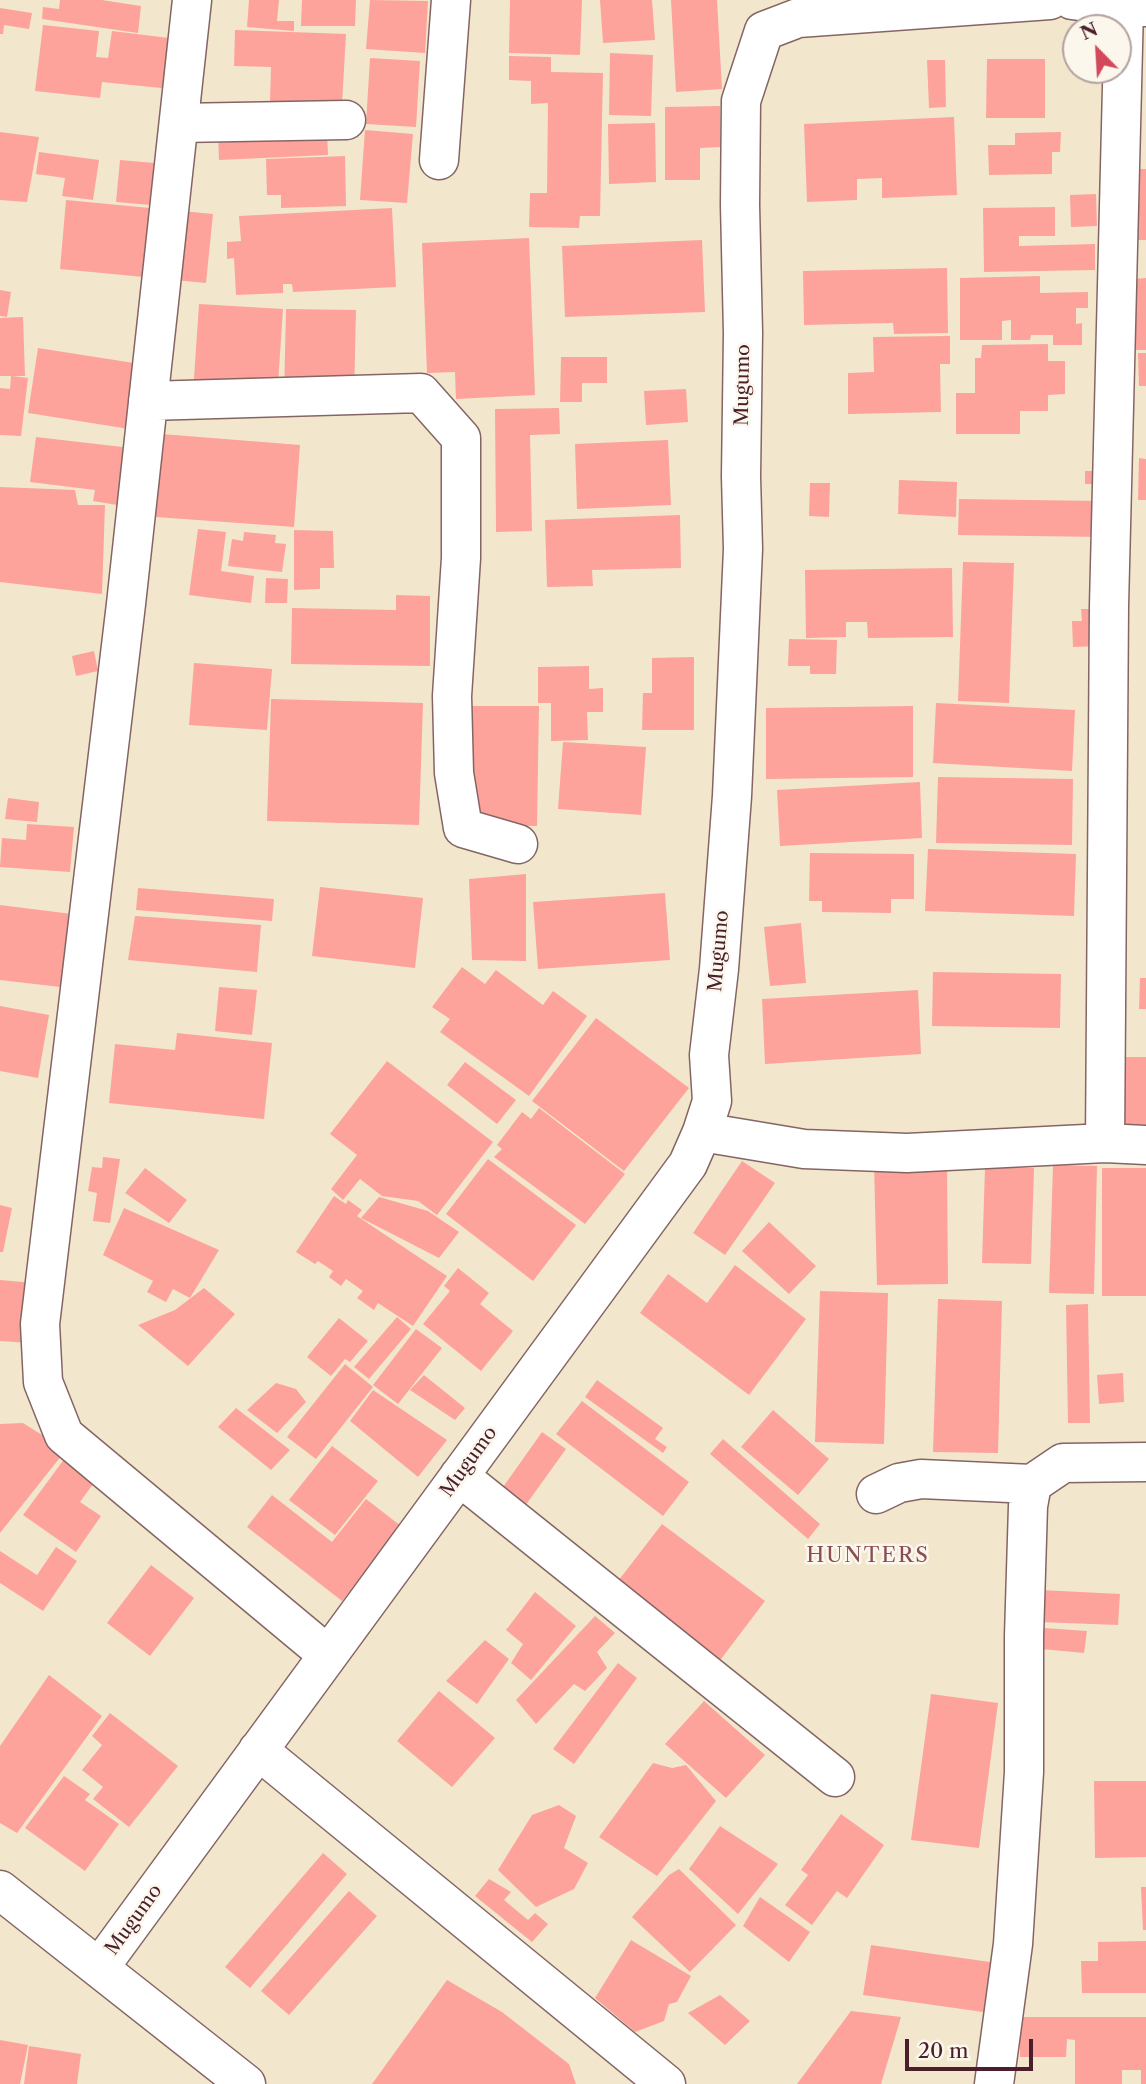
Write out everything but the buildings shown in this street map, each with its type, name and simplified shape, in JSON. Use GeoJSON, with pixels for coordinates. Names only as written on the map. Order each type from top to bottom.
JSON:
{"type":"FeatureCollection","features":[{"type":"Feature","properties":{"kind":"street"},"geometry":{"type":"LineString","coordinates":[[192,0],[40,1324],[43,1382],[64,1435],[328,1655]]}},
{"type":"Feature","properties":{"kind":"street"},"geometry":{"type":"LineString","coordinates":[[439,160],[451,0]]}},
{"type":"Feature","properties":{"kind":"street","name":"Mugumo"},"geometry":{"type":"LineString","coordinates":[[99,1968],[688,1164],[702,1132],[712,1101],[709,1055],[719,969],[732,796],[743,549],[741,101],[764,31],[798,18],[1050,0]]}},
{"type":"Feature","properties":{"kind":"street"},"geometry":{"type":"LineString","coordinates":[[1072,0],[1135,7],[1109,606],[1105,1143]]}},
{"type":"Feature","properties":{"kind":"street"},"geometry":{"type":"LineString","coordinates":[[179,123],[346,120]]}},
{"type":"Feature","properties":{"kind":"street"},"geometry":{"type":"LineString","coordinates":[[148,401],[421,393],[461,438],[461,558],[452,696],[454,773],[463,828],[518,844]]}},
{"type":"Feature","properties":{"kind":"street"},"geometry":{"type":"LineString","coordinates":[[702,1132],[804,1149],[908,1153],[1105,1143],[1146,1145]]}},
{"type":"Feature","properties":{"kind":"street"},"geometry":{"type":"LineString","coordinates":[[877,1494],[900,1483],[921,1479],[1032,1484],[1063,1463],[1146,1462]]}},
{"type":"Feature","properties":{"kind":"street"},"geometry":{"type":"LineString","coordinates":[[459,1476],[835,1777]]}},
{"type":"Feature","properties":{"kind":"street"},"geometry":{"type":"LineString","coordinates":[[994,2084],[1013,1944],[1022,1812],[1024,1636],[1028,1506],[1032,1484]]}},
{"type":"Feature","properties":{"kind":"street"},"geometry":{"type":"LineString","coordinates":[[258,1750],[666,2084]]}},
{"type":"Feature","properties":{"kind":"street"},"geometry":{"type":"LineString","coordinates":[[0,1890],[246,2084]]}},
{"type":"Feature","properties":{"kind":"district","name":"HUNTERS"},"geometry":{"type":"Point","coordinates":[868,1556]}}]}
